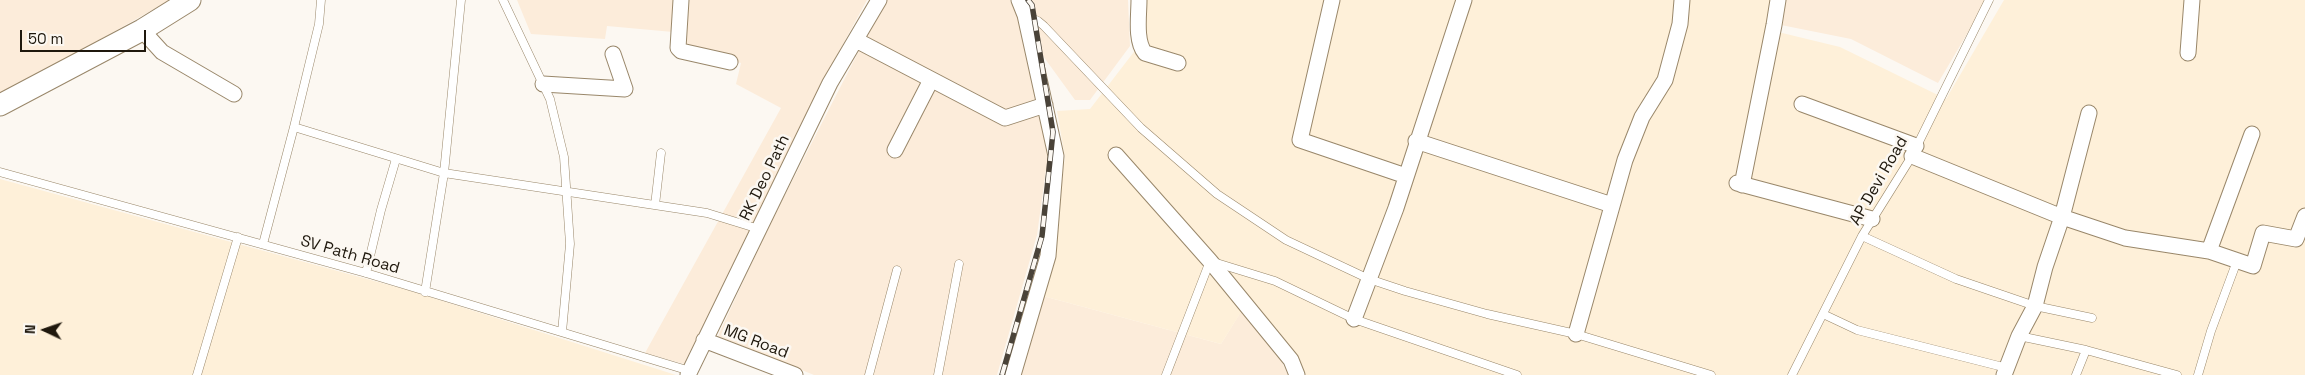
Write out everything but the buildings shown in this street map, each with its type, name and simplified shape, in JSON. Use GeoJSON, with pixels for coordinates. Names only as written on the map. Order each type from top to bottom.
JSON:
{"type":"FeatureCollection","features":[{"type":"Feature","properties":{"kind":"street"},"geometry":{"type":"LineString","coordinates":[[0,104],[142,30],[190,0]]}},
{"type":"Feature","properties":{"kind":"street"},"geometry":{"type":"LineString","coordinates":[[681,0],[678,48],[681,51],[730,62]]}},
{"type":"Feature","properties":{"kind":"street","name":"RK Deo Path"},"geometry":{"type":"LineString","coordinates":[[689,373],[830,83],[879,0]]}},
{"type":"Feature","properties":{"kind":"street"},"geometry":{"type":"LineString","coordinates":[[1013,375],[1048,256],[1056,156],[1025,15],[1019,0]]}},
{"type":"Feature","properties":{"kind":"street"},"geometry":{"type":"LineString","coordinates":[[1139,0],[1140,36],[1143,50],[1145,53],[1178,63]]}},
{"type":"Feature","properties":{"kind":"street"},"geometry":{"type":"LineString","coordinates":[[1332,0],[1300,140],[1406,176]]}},
{"type":"Feature","properties":{"kind":"street"},"geometry":{"type":"LineString","coordinates":[[1354,319],[1406,176],[1464,0]]}},
{"type":"Feature","properties":{"kind":"street"},"geometry":{"type":"LineString","coordinates":[[1576,334],[1625,160],[1642,117],[1665,80],[1680,24],[1682,0]]}},
{"type":"Feature","properties":{"kind":"street"},"geometry":{"type":"LineString","coordinates":[[1778,0],[1740,184],[1872,218]]}},
{"type":"Feature","properties":{"kind":"street"},"geometry":{"type":"LineString","coordinates":[[2188,53],[2192,0]]}},
{"type":"Feature","properties":{"kind":"street"},"geometry":{"type":"LineString","coordinates":[[142,30],[162,52],[234,94]]}},
{"type":"Feature","properties":{"kind":"street"},"geometry":{"type":"LineString","coordinates":[[856,40],[1005,118],[1044,105]]}},
{"type":"Feature","properties":{"kind":"street"},"geometry":{"type":"LineString","coordinates":[[543,84],[625,89],[613,54]]}},
{"type":"Feature","properties":{"kind":"street"},"geometry":{"type":"LineString","coordinates":[[895,150],[931,80]]}},
{"type":"Feature","properties":{"kind":"street"},"geometry":{"type":"LineString","coordinates":[[1802,104],[1914,151],[2062,217],[2125,238],[2209,251],[2253,266],[2263,233],[2296,239],[2305,216]]}},
{"type":"Feature","properties":{"kind":"street"},"geometry":{"type":"LineString","coordinates":[[2005,371],[2019,336],[2035,306],[2062,217],[2089,113]]}},
{"type":"Feature","properties":{"kind":"street"},"geometry":{"type":"LineString","coordinates":[[2209,251],[2252,134]]}},
{"type":"Feature","properties":{"kind":"street"},"geometry":{"type":"LineString","coordinates":[[1416,141],[1612,205]]}},
{"type":"Feature","properties":{"kind":"street"},"geometry":{"type":"LineString","coordinates":[[1116,155],[1210,261],[1291,360],[1297,375]]}},
{"type":"Feature","properties":{"kind":"street","name":"MG Road"},"geometry":{"type":"LineString","coordinates":[[704,340],[795,375]]}},
{"type":"Feature","properties":{"kind":"lane"},"geometry":{"type":"LineString","coordinates":[[263,244],[319,24],[321,0]]}},
{"type":"Feature","properties":{"kind":"lane"},"geometry":{"type":"LineString","coordinates":[[425,292],[444,173],[461,0]]}},
{"type":"Feature","properties":{"kind":"lane"},"geometry":{"type":"LineString","coordinates":[[503,0],[550,98],[564,158],[570,244],[562,332]]}},
{"type":"Feature","properties":{"kind":"lane","name":"AP Devi Road"},"geometry":{"type":"LineString","coordinates":[[1792,375],[1862,236],[1914,151],[1989,0]]}},
{"type":"Feature","properties":{"kind":"lane"},"geometry":{"type":"LineString","coordinates":[[1025,15],[1038,21],[1141,128],[1218,194],[1286,240],[1369,280],[1487,314],[1576,334],[1711,375]]}},
{"type":"Feature","properties":{"kind":"lane"},"geometry":{"type":"LineString","coordinates":[[294,127],[444,173],[707,213],[759,229]]}},
{"type":"Feature","properties":{"kind":"lane"},"geometry":{"type":"LineString","coordinates":[[654,205],[661,153]]}},
{"type":"Feature","properties":{"kind":"lane"},"geometry":{"type":"LineString","coordinates":[[366,273],[396,158]]}},
{"type":"Feature","properties":{"kind":"lane","name":"SV Path Road"},"geometry":{"type":"LineString","coordinates":[[0,172],[366,273],[562,332],[689,373]]}},
{"type":"Feature","properties":{"kind":"lane"},"geometry":{"type":"LineString","coordinates":[[1862,236],[1956,279],[2035,306],[2092,318]]}},
{"type":"Feature","properties":{"kind":"lane"},"geometry":{"type":"LineString","coordinates":[[197,375],[238,237]]}},
{"type":"Feature","properties":{"kind":"lane"},"geometry":{"type":"LineString","coordinates":[[1166,375],[1210,261],[1275,281],[1354,319],[1517,375]]}},
{"type":"Feature","properties":{"kind":"lane"},"geometry":{"type":"LineString","coordinates":[[2198,375],[2211,331],[2237,261]]}},
{"type":"Feature","properties":{"kind":"lane"},"geometry":{"type":"LineString","coordinates":[[938,375],[959,264]]}},
{"type":"Feature","properties":{"kind":"lane"},"geometry":{"type":"LineString","coordinates":[[868,375],[897,270]]}},
{"type":"Feature","properties":{"kind":"lane"},"geometry":{"type":"LineString","coordinates":[[1823,314],[1857,330],[2005,371]]}},
{"type":"Feature","properties":{"kind":"lane"},"geometry":{"type":"LineString","coordinates":[[2019,336],[2086,350],[2177,375]]}},
{"type":"Feature","properties":{"kind":"lane"},"geometry":{"type":"LineString","coordinates":[[2076,375],[2086,350]]}},
{"type":"Feature","properties":{"kind":"shaded area"},"geometry":{"type":"Polygon","coordinates":[[[0,0],[170,0],[0,96],[0,0]]]}},
{"type":"Feature","properties":{"kind":"shaded area"},"geometry":{"type":"Polygon","coordinates":[[[517,0],[867,0],[830,68],[684,364],[645,353],[781,108],[736,84],[741,63],[681,48],[673,32],[607,26],[605,39],[531,34],[517,0]]]}},
{"type":"Feature","properties":{"kind":"shaded area"},"geometry":{"type":"Polygon","coordinates":[[[885,0],[1010,0],[1020,22],[1049,148],[1037,235],[997,375],[814,375],[718,336],[765,234],[885,0]]]}},
{"type":"Feature","properties":{"kind":"shaded area"},"geometry":{"type":"Polygon","coordinates":[[[1031,0],[1128,0],[1130,46],[1090,100],[1075,100],[1043,56],[1031,0]]]}},
{"type":"Feature","properties":{"kind":"shaded area"},"geometry":{"type":"Polygon","coordinates":[[[1139,0],[1777,0],[1774,31],[1840,47],[1946,99],[2004,0],[2305,0],[2305,375],[1303,375],[1248,301],[1221,344],[1043,296],[1065,158],[1057,111],[1090,109],[1140,44],[1139,0]]]}},
{"type":"Feature","properties":{"kind":"shaded area"},"geometry":{"type":"Polygon","coordinates":[[[1779,0],[1987,0],[1938,83],[1851,39],[1776,24],[1779,0]]]}},
{"type":"Feature","properties":{"kind":"shaded area"},"geometry":{"type":"Polygon","coordinates":[[[0,179],[411,291],[676,375],[0,375],[0,179]]]}},
{"type":"Feature","properties":{"kind":"shaded area"},"geometry":{"type":"Polygon","coordinates":[[[1043,296],[1221,344],[1242,310],[1278,354],[1288,375],[1020,375],[1043,296]]]}},
{"type":"Feature","properties":{"kind":"railway"},"geometry":{"type":"LineString","coordinates":[[1002,375],[1042,236],[1053,132],[1032,5],[1028,0]]}}]}
